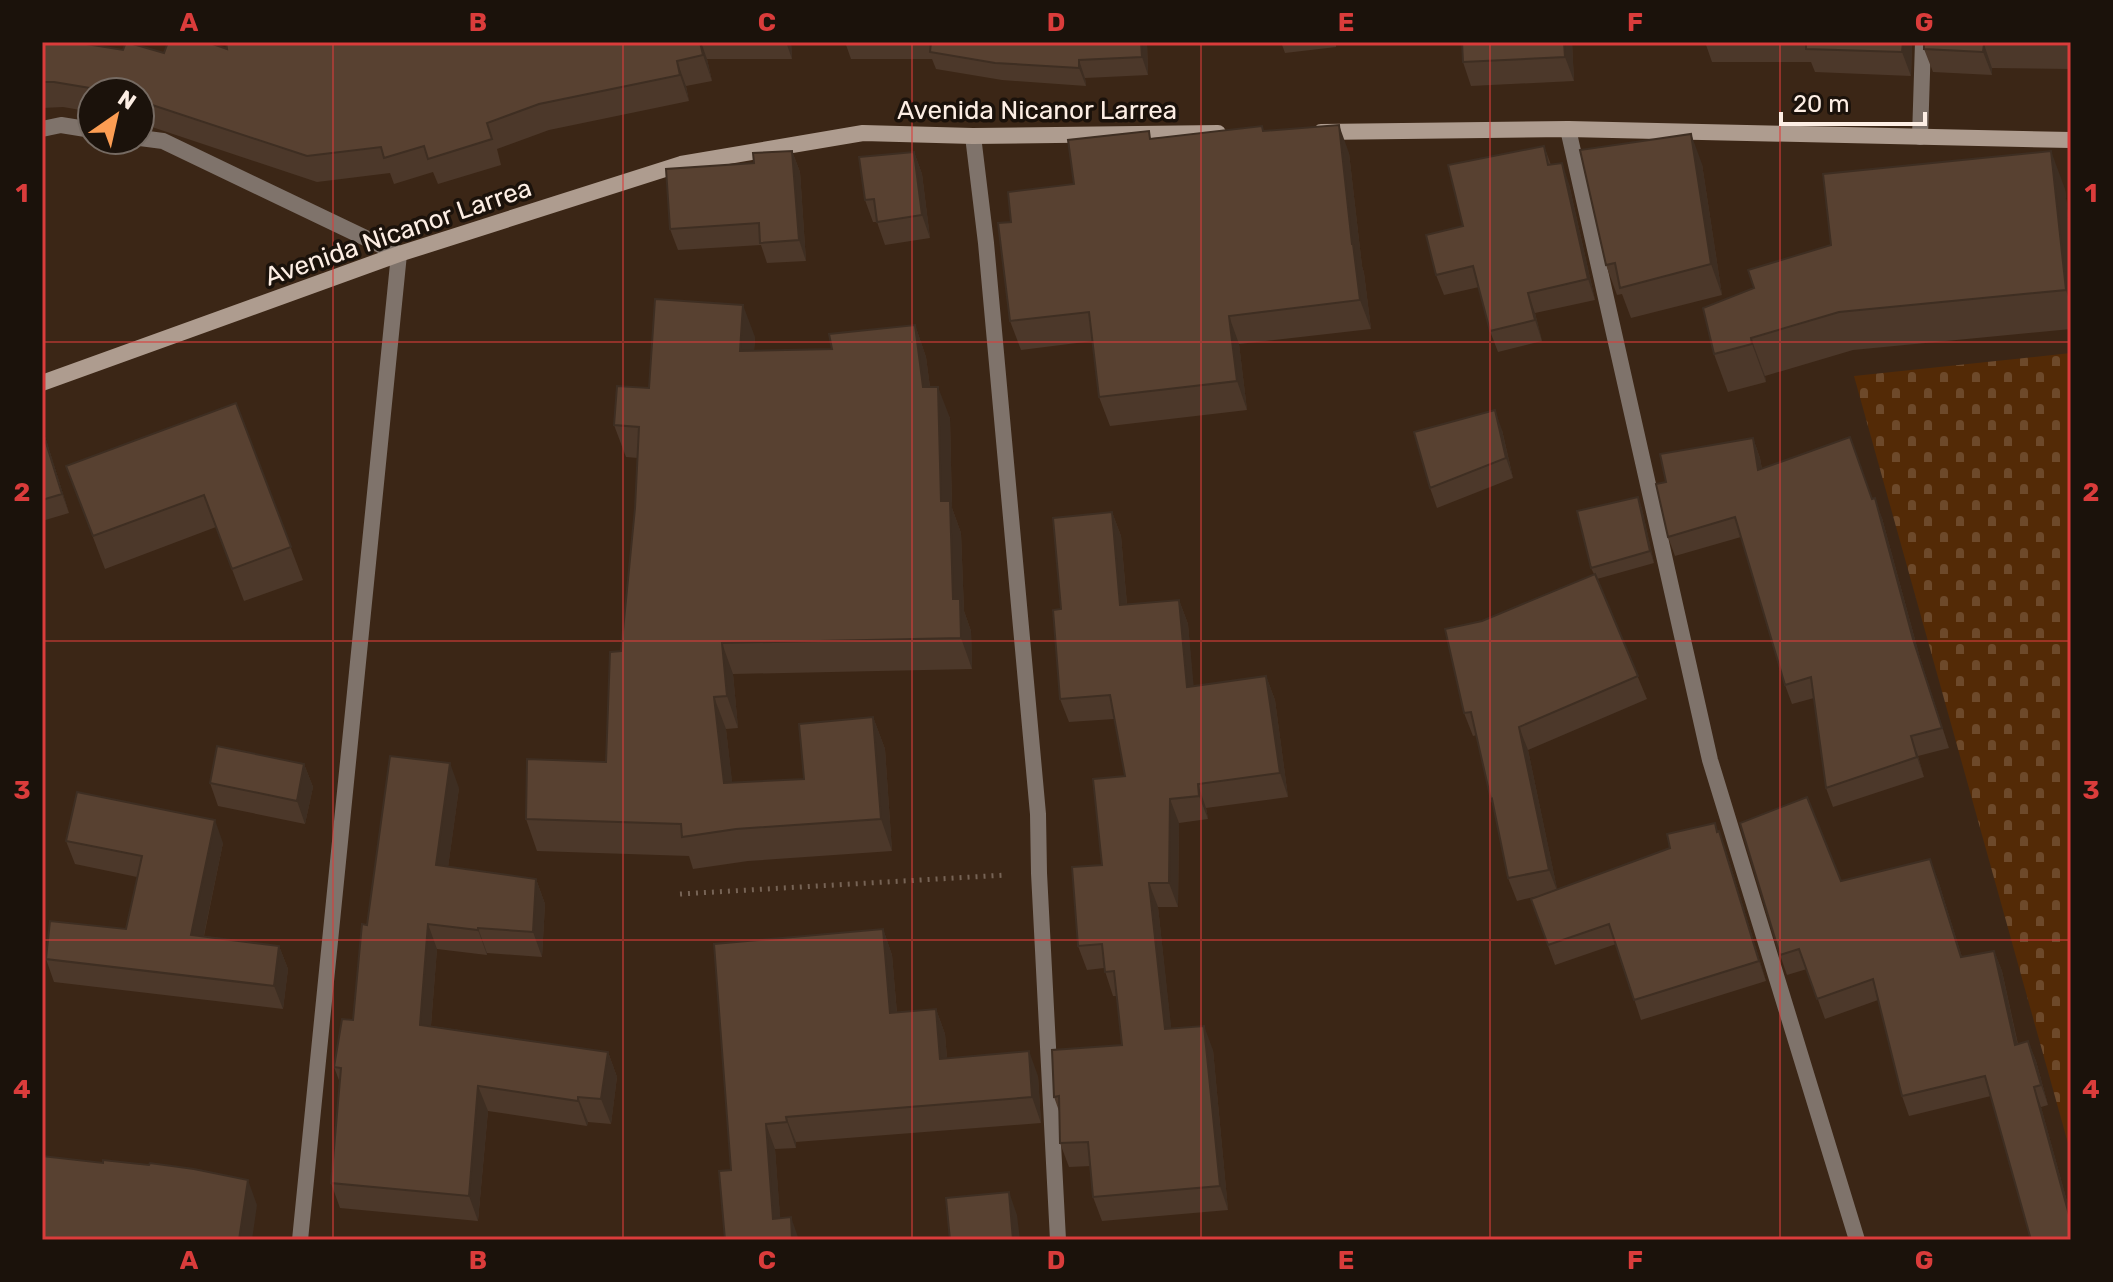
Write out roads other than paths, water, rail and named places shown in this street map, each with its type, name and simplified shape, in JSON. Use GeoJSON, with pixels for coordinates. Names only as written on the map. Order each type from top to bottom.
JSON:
{"type":"FeatureCollection","features":[{"type":"Feature","properties":{"kind":"main road"},"geometry":{"type":"LineString","coordinates":[[1302,132],[1568,129],[2071,140]]}},
{"type":"Feature","properties":{"kind":"main road","name":"Avenida Nicanor Larrea"},"geometry":{"type":"LineString","coordinates":[[42,383],[399,254],[681,164],[863,133],[973,136],[1239,133]]}},
{"type":"Feature","properties":{"kind":"street"},"geometry":{"type":"LineString","coordinates":[[1920,137],[1923,42]]}},
{"type":"Feature","properties":{"kind":"street"},"geometry":{"type":"LineString","coordinates":[[42,129],[61,125],[76,127]]}},
{"type":"Feature","properties":{"kind":"street"},"geometry":{"type":"LineString","coordinates":[[1568,129],[1710,760],[1857,1240]]}},
{"type":"Feature","properties":{"kind":"street"},"geometry":{"type":"LineString","coordinates":[[973,136],[986,243],[1038,814],[1058,1240]]}},
{"type":"Feature","properties":{"kind":"street"},"geometry":{"type":"LineString","coordinates":[[156,140],[399,254],[300,1240]]}}]}
